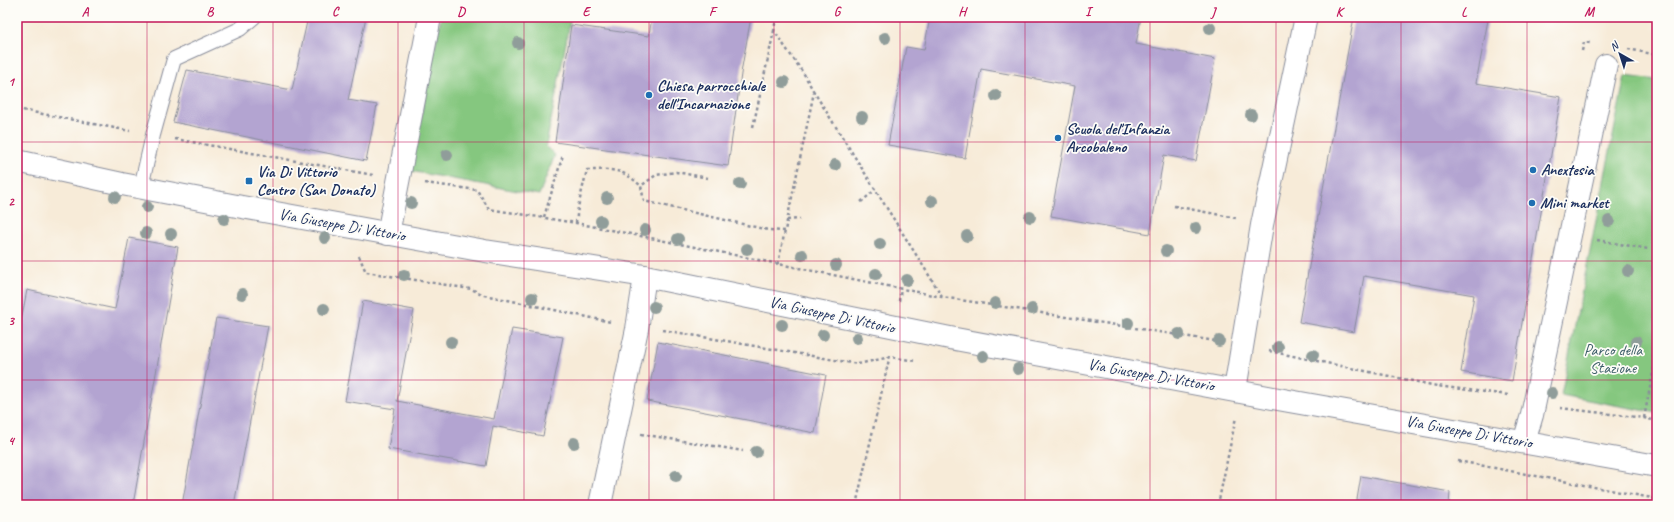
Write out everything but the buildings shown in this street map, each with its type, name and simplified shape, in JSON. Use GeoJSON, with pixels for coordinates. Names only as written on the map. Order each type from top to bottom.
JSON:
{"type":"FeatureCollection","features":[{"type":"Feature","properties":{"kind":"street"},"geometry":{"type":"LineString","coordinates":[[388,234],[430,17]]}},
{"type":"Feature","properties":{"kind":"street"},"geometry":{"type":"LineString","coordinates":[[1235,390],[1262,225],[1306,17]]}},
{"type":"Feature","properties":{"kind":"street"},"geometry":{"type":"LineString","coordinates":[[1524,442],[1532,415],[1606,65]]}},
{"type":"Feature","properties":{"kind":"street","name":"Via Giuseppe Di Vittorio"},"geometry":{"type":"LineString","coordinates":[[17,161],[141,187],[388,234],[646,276],[895,328],[1289,401],[1657,466]]}},
{"type":"Feature","properties":{"kind":"street"},"geometry":{"type":"LineString","coordinates":[[600,505],[637,329],[646,276]]}},
{"type":"Feature","properties":{"kind":"lane"},"geometry":{"type":"LineString","coordinates":[[141,187],[153,135],[174,59],[240,29],[254,17]]}},
{"type":"Feature","properties":{"kind":"path"},"geometry":{"type":"LineString","coordinates":[[754,127],[776,17]]}},
{"type":"Feature","properties":{"kind":"path"},"geometry":{"type":"LineString","coordinates":[[774,31],[804,74],[942,297]]}},
{"type":"Feature","properties":{"kind":"path"},"geometry":{"type":"LineString","coordinates":[[778,264],[814,92]]}},
{"type":"Feature","properties":{"kind":"path"},"geometry":{"type":"LineString","coordinates":[[17,109],[398,179],[477,190],[489,208],[576,223],[942,297],[1241,346],[1437,386],[1516,396],[1532,415],[1558,408],[1644,418],[1657,421]]}},
{"type":"Feature","properties":{"kind":"path"},"geometry":{"type":"LineString","coordinates":[[544,218],[563,155]]}},
{"type":"Feature","properties":{"kind":"path"},"geometry":{"type":"LineString","coordinates":[[576,223],[578,207],[587,170],[619,171],[632,177],[642,186],[644,201],[768,230],[785,231]]}},
{"type":"Feature","properties":{"kind":"path"},"geometry":{"type":"LineString","coordinates":[[642,186],[656,175],[676,172],[708,178]]}},
{"type":"Feature","properties":{"kind":"path"},"geometry":{"type":"LineString","coordinates":[[861,202],[875,190]]}},
{"type":"Feature","properties":{"kind":"path"},"geometry":{"type":"LineString","coordinates":[[1174,206],[1262,225]]}},
{"type":"Feature","properties":{"kind":"path"},"geometry":{"type":"LineString","coordinates":[[787,220],[800,219]]}},
{"type":"Feature","properties":{"kind":"path"},"geometry":{"type":"LineString","coordinates":[[353,254],[360,256],[366,272],[471,289],[484,295],[588,318],[613,322],[637,329],[668,330],[685,335],[858,364],[890,357]]}},
{"type":"Feature","properties":{"kind":"path"},"geometry":{"type":"LineString","coordinates":[[856,505],[890,357],[901,289]]}},
{"type":"Feature","properties":{"kind":"path"},"geometry":{"type":"LineString","coordinates":[[1644,418],[1657,352]]}},
{"type":"Feature","properties":{"kind":"path"},"geometry":{"type":"LineString","coordinates":[[1218,505],[1236,417],[1243,418]]}},
{"type":"Feature","properties":{"kind":"path"},"geometry":{"type":"LineString","coordinates":[[615,432],[639,433],[743,451]]}},
{"type":"Feature","properties":{"kind":"path"},"geometry":{"type":"LineString","coordinates":[[1456,460],[1657,499]]}},
{"type":"Feature","properties":{"kind":"green space"},"geometry":{"type":"Polygon","coordinates":[[[441,17],[571,17],[546,146],[555,155],[539,195],[410,171],[441,17]]]}},
{"type":"Feature","properties":{"kind":"green space"},"geometry":{"type":"Polygon","coordinates":[[[586,17],[627,17],[625,25],[586,17]]]}},
{"type":"Feature","properties":{"kind":"green space","name":"Parco della Stazione"},"geometry":{"type":"Polygon","coordinates":[[[1625,76],[1657,80],[1657,413],[1561,395],[1625,76]]]}},
{"type":"Feature","properties":{"kind":"place","name":"Chiesa parrocchiale dell'Incarnazione"},"geometry":{"type":"Point","coordinates":[649,95]}},
{"type":"Feature","properties":{"kind":"place","name":"Scuola del'Infanzia Arcobaleno"},"geometry":{"type":"Point","coordinates":[1058,138]}},
{"type":"Feature","properties":{"kind":"place","name":"Anextesia"},"geometry":{"type":"Point","coordinates":[1533,170]}},
{"type":"Feature","properties":{"kind":"place","name":"Via Di Vittorio Centro (San Donato)"},"geometry":{"type":"Point","coordinates":[249,181]}},
{"type":"Feature","properties":{"kind":"place","name":"Mini market"},"geometry":{"type":"Point","coordinates":[1532,203]}}]}
